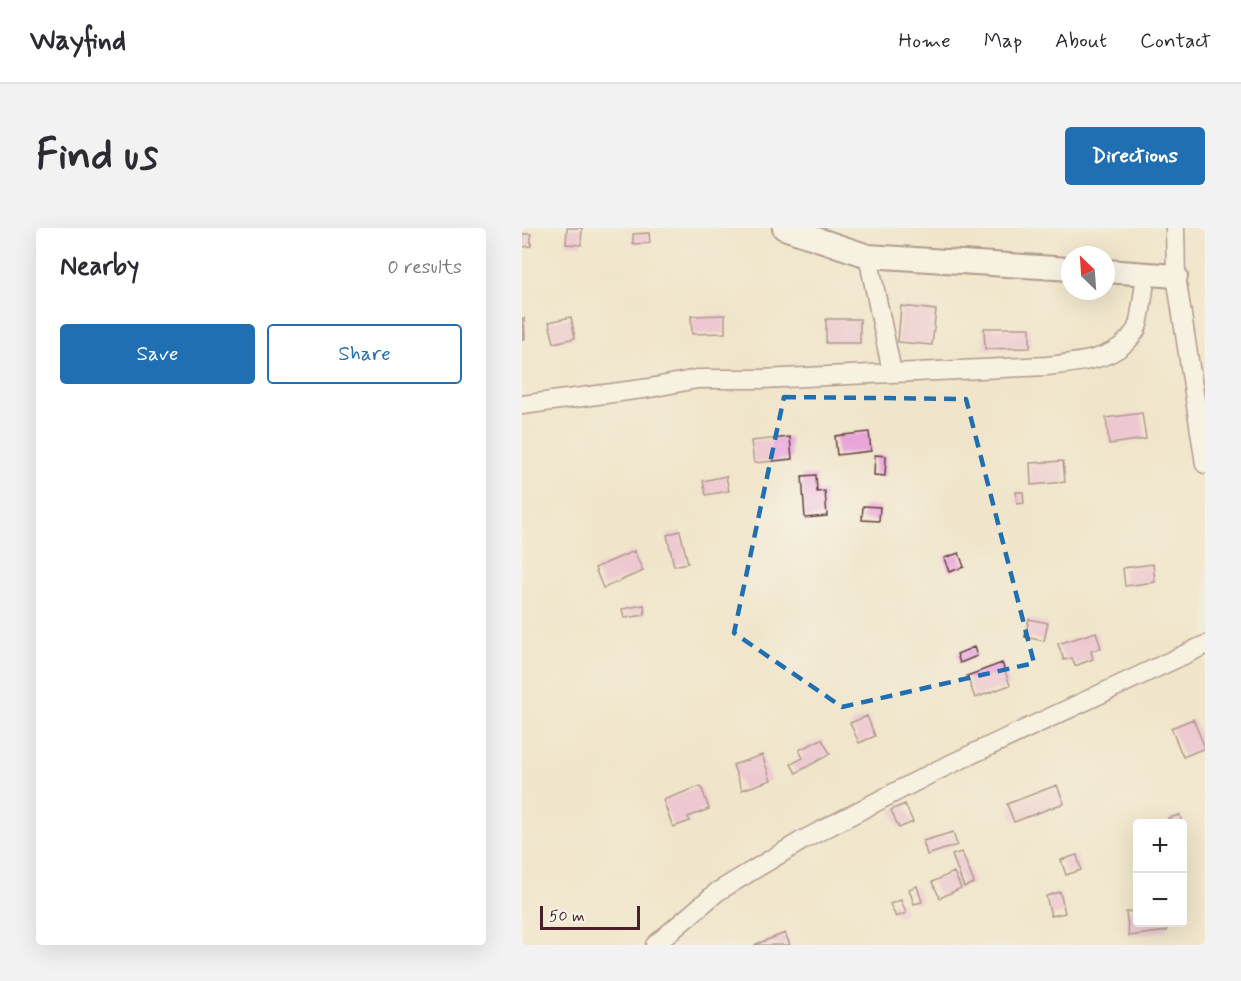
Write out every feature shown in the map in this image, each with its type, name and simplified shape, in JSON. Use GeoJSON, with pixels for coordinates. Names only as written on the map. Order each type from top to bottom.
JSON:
{"type":"FeatureCollection","features":[{"type":"Feature","properties":{"kind":"main road"},"geometry":{"type":"LineString","coordinates":[[784,228],[868,256],[1061,268]]}},
{"type":"Feature","properties":{"kind":"main road"},"geometry":{"type":"LineString","coordinates":[[1115,272],[1176,276]]}},
{"type":"Feature","properties":{"kind":"street"},"geometry":{"type":"LineString","coordinates":[[1175,228],[1176,276],[1205,464]]}},
{"type":"Feature","properties":{"kind":"street"},"geometry":{"type":"LineString","coordinates":[[868,256],[892,372]]}},
{"type":"Feature","properties":{"kind":"street"},"geometry":{"type":"LineString","coordinates":[[522,405],[650,388],[698,379],[761,379],[1047,366],[1090,361],[1113,353],[1137,329],[1146,274]]}},
{"type":"Feature","properties":{"kind":"street"},"geometry":{"type":"LineString","coordinates":[[655,945],[717,892],[802,840],[936,771],[1205,645]]}},
{"type":"Feature","properties":{"kind":"highlighted area"},"geometry":{"type":"Polygon","coordinates":[[[784,397],[966,399],[1034,663],[842,707],[734,633],[784,397]]]}},
{"type":"Feature","properties":{"kind":"building"},"geometry":{"type":"Polygon","coordinates":[[[567,228],[582,228],[581,245],[566,244],[567,228]]]}},
{"type":"Feature","properties":{"kind":"building"},"geometry":{"type":"Polygon","coordinates":[[[649,233],[650,243],[633,244],[633,234],[649,233]]]}},
{"type":"Feature","properties":{"kind":"building"},"geometry":{"type":"Polygon","coordinates":[[[522,234],[531,234],[531,246],[522,247],[522,234]]]}},
{"type":"Feature","properties":{"kind":"building"},"geometry":{"type":"Polygon","coordinates":[[[901,306],[936,310],[932,345],[898,342],[901,306]]]}},
{"type":"Feature","properties":{"kind":"building"},"geometry":{"type":"Polygon","coordinates":[[[725,315],[725,333],[692,334],[691,316],[725,315]]]}},
{"type":"Feature","properties":{"kind":"building"},"geometry":{"type":"Polygon","coordinates":[[[571,317],[575,338],[554,343],[549,322],[571,317]]]}},
{"type":"Feature","properties":{"kind":"building"},"geometry":{"type":"Polygon","coordinates":[[[522,318],[524,318],[525,339],[522,339],[522,318]]]}},
{"type":"Feature","properties":{"kind":"building"},"geometry":{"type":"Polygon","coordinates":[[[826,319],[860,319],[860,343],[826,343],[826,319]]]}},
{"type":"Feature","properties":{"kind":"building"},"geometry":{"type":"Polygon","coordinates":[[[984,328],[1030,328],[1030,348],[985,349],[984,328]]]}},
{"type":"Feature","properties":{"kind":"building"},"geometry":{"type":"Polygon","coordinates":[[[1142,413],[1146,439],[1109,444],[1106,418],[1142,413]]]}},
{"type":"Feature","properties":{"kind":"building"},"geometry":{"type":"Polygon","coordinates":[[[869,432],[871,451],[837,455],[835,436],[869,432]]]}},
{"type":"Feature","properties":{"kind":"building"},"geometry":{"type":"Polygon","coordinates":[[[790,437],[792,459],[754,463],[751,441],[790,437]]]}},
{"type":"Feature","properties":{"kind":"building"},"geometry":{"type":"Polygon","coordinates":[[[875,455],[886,456],[885,476],[874,475],[875,455]]]}},
{"type":"Feature","properties":{"kind":"building"},"geometry":{"type":"Polygon","coordinates":[[[1063,461],[1065,482],[1031,485],[1030,463],[1063,461]]]}},
{"type":"Feature","properties":{"kind":"building"},"geometry":{"type":"Polygon","coordinates":[[[816,475],[817,492],[825,491],[827,516],[805,518],[802,476],[816,475]]]}},
{"type":"Feature","properties":{"kind":"building"},"geometry":{"type":"Polygon","coordinates":[[[726,476],[729,491],[706,495],[703,481],[726,476]]]}},
{"type":"Feature","properties":{"kind":"building"},"geometry":{"type":"Polygon","coordinates":[[[1016,492],[1023,492],[1024,503],[1017,504],[1016,492]]]}},
{"type":"Feature","properties":{"kind":"building"},"geometry":{"type":"Polygon","coordinates":[[[863,506],[880,507],[879,521],[862,520],[863,506]]]}},
{"type":"Feature","properties":{"kind":"building"},"geometry":{"type":"Polygon","coordinates":[[[680,531],[688,563],[674,566],[667,535],[680,531]]]}},
{"type":"Feature","properties":{"kind":"building"},"geometry":{"type":"Polygon","coordinates":[[[634,551],[643,571],[603,588],[595,568],[634,551]]]}},
{"type":"Feature","properties":{"kind":"building"},"geometry":{"type":"Polygon","coordinates":[[[959,553],[964,567],[949,572],[944,558],[959,553]]]}},
{"type":"Feature","properties":{"kind":"building"},"geometry":{"type":"Polygon","coordinates":[[[1153,564],[1155,582],[1125,586],[1123,568],[1153,564]]]}},
{"type":"Feature","properties":{"kind":"building"},"geometry":{"type":"Polygon","coordinates":[[[644,605],[645,615],[624,618],[622,609],[644,605]]]}},
{"type":"Feature","properties":{"kind":"building"},"geometry":{"type":"Polygon","coordinates":[[[1029,619],[1048,623],[1044,641],[1025,637],[1029,619]]]}},
{"type":"Feature","properties":{"kind":"building"},"geometry":{"type":"Polygon","coordinates":[[[1096,632],[1101,648],[1091,651],[1093,659],[1075,666],[1072,658],[1064,660],[1058,644],[1096,632]]]}},
{"type":"Feature","properties":{"kind":"building"},"geometry":{"type":"Polygon","coordinates":[[[974,647],[977,656],[960,663],[957,654],[974,647]]]}},
{"type":"Feature","properties":{"kind":"building"},"geometry":{"type":"Polygon","coordinates":[[[1002,663],[1010,685],[975,698],[967,676],[1002,663]]]}},
{"type":"Feature","properties":{"kind":"building"},"geometry":{"type":"Polygon","coordinates":[[[867,716],[875,736],[859,743],[850,723],[867,716]]]}},
{"type":"Feature","properties":{"kind":"building"},"geometry":{"type":"Polygon","coordinates":[[[1193,719],[1205,748],[1183,757],[1171,728],[1193,719]]]}},
{"type":"Feature","properties":{"kind":"building"},"geometry":{"type":"Polygon","coordinates":[[[822,739],[830,754],[796,773],[791,764],[803,758],[799,750],[822,739]]]}},
{"type":"Feature","properties":{"kind":"building"},"geometry":{"type":"Polygon","coordinates":[[[762,755],[771,780],[742,790],[733,765],[762,755]]]}},
{"type":"Feature","properties":{"kind":"building"},"geometry":{"type":"Polygon","coordinates":[[[1057,785],[1064,803],[1014,822],[1007,804],[1057,785]]]}},
{"type":"Feature","properties":{"kind":"building"},"geometry":{"type":"Polygon","coordinates":[[[701,786],[709,809],[688,817],[690,821],[673,827],[663,800],[701,786]]]}},
{"type":"Feature","properties":{"kind":"building"},"geometry":{"type":"Polygon","coordinates":[[[905,804],[913,822],[899,828],[891,810],[905,804]]]}},
{"type":"Feature","properties":{"kind":"building"},"geometry":{"type":"Polygon","coordinates":[[[1180,815],[1181,819],[1168,819],[1180,815]]]}},
{"type":"Feature","properties":{"kind":"building"},"geometry":{"type":"Polygon","coordinates":[[[953,832],[957,845],[927,855],[923,841],[953,832]]]}},
{"type":"Feature","properties":{"kind":"building"},"geometry":{"type":"Polygon","coordinates":[[[962,852],[974,883],[964,887],[952,855],[962,852]]]}},
{"type":"Feature","properties":{"kind":"building"},"geometry":{"type":"Polygon","coordinates":[[[1077,855],[1081,870],[1066,875],[1061,860],[1077,855]]]}},
{"type":"Feature","properties":{"kind":"building"},"geometry":{"type":"Polygon","coordinates":[[[954,872],[961,888],[940,898],[932,882],[954,872]]]}},
{"type":"Feature","properties":{"kind":"building"},"geometry":{"type":"Polygon","coordinates":[[[917,886],[922,902],[914,904],[909,889],[917,886]]]}},
{"type":"Feature","properties":{"kind":"building"},"geometry":{"type":"Polygon","coordinates":[[[1060,892],[1065,913],[1051,916],[1046,896],[1060,892]]]}},
{"type":"Feature","properties":{"kind":"building"},"geometry":{"type":"Polygon","coordinates":[[[901,900],[906,913],[896,917],[890,904],[901,900]]]}},
{"type":"Feature","properties":{"kind":"building"},"geometry":{"type":"Polygon","coordinates":[[[1133,911],[1133,927],[1167,927],[1167,931],[1129,936],[1126,912],[1133,911]]]}},
{"type":"Feature","properties":{"kind":"building"},"geometry":{"type":"Polygon","coordinates":[[[785,933],[790,945],[754,945],[785,933]]]}}]}
